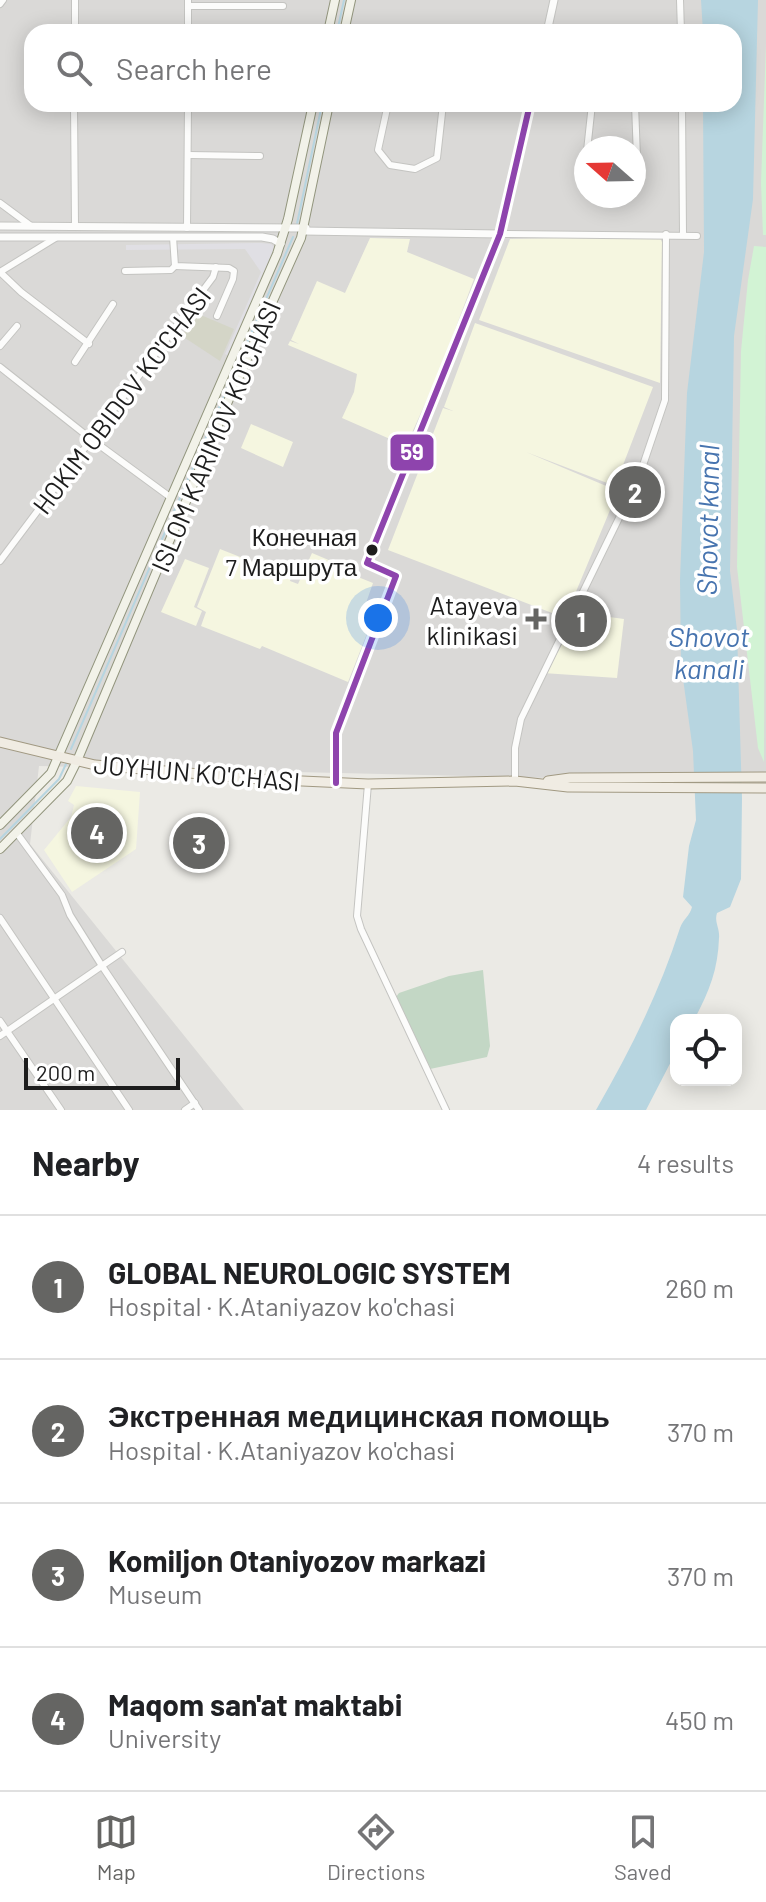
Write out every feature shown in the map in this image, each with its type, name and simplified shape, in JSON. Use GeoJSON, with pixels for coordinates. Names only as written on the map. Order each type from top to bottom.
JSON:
{"type":"FeatureCollection","features":[{"type":"Feature","properties":{"kind":"main road"},"geometry":{"type":"LineString","coordinates":[[330,24],[335,0]]}},
{"type":"Feature","properties":{"kind":"main road"},"geometry":{"type":"LineString","coordinates":[[346,24],[351,0]]}},
{"type":"Feature","properties":{"kind":"main road","name":"ISLOM KARIMOV KO'CHASI"},"geometry":{"type":"LineString","coordinates":[[0,825],[51,773],[58,757],[281,244],[311,112]]}},
{"type":"Feature","properties":{"kind":"main road","name":"ISLOM KARIMOV KO'CHASI"},"geometry":{"type":"LineString","coordinates":[[0,849],[67,781],[77,761],[207,450],[305,229],[327,112]]}},
{"type":"Feature","properties":{"kind":"main road","name":"JOYHUN KO'CHASI"},"geometry":{"type":"LineString","coordinates":[[0,742],[95,765],[336,783],[515,781],[568,787],[691,783]]}},
{"type":"Feature","properties":{"kind":"main road"},"geometry":{"type":"LineString","coordinates":[[691,783],[766,777]]}},
{"type":"Feature","properties":{"kind":"main road"},"geometry":{"type":"LineString","coordinates":[[691,783],[766,788]]}},
{"type":"Feature","properties":{"kind":"street"},"geometry":{"type":"LineString","coordinates":[[75,0],[75,24]]}},
{"type":"Feature","properties":{"kind":"street"},"geometry":{"type":"LineString","coordinates":[[549,24],[554,0]]}},
{"type":"Feature","properties":{"kind":"street"},"geometry":{"type":"LineString","coordinates":[[680,0],[681,24]]}},
{"type":"Feature","properties":{"kind":"street"},"geometry":{"type":"LineString","coordinates":[[188,24],[188,3],[283,6]]}},
{"type":"Feature","properties":{"kind":"street"},"geometry":{"type":"LineString","coordinates":[[74,112],[75,226]]}},
{"type":"Feature","properties":{"kind":"street"},"geometry":{"type":"LineString","coordinates":[[187,228],[188,112]]}},
{"type":"Feature","properties":{"kind":"street"},"geometry":{"type":"LineString","coordinates":[[386,112],[378,150],[390,165],[415,169],[437,158],[442,112]]}},
{"type":"Feature","properties":{"kind":"street"},"geometry":{"type":"LineString","coordinates":[[336,783],[336,733],[396,576],[367,563],[500,234],[528,112]]}},
{"type":"Feature","properties":{"kind":"street"},"geometry":{"type":"LineString","coordinates":[[589,136],[591,112]]}},
{"type":"Feature","properties":{"kind":"street"},"geometry":{"type":"LineString","coordinates":[[635,112],[636,136]]}},
{"type":"Feature","properties":{"kind":"street"},"geometry":{"type":"LineString","coordinates":[[682,112],[683,235]]}},
{"type":"Feature","properties":{"kind":"street"},"geometry":{"type":"LineString","coordinates":[[188,155],[260,156]]}},
{"type":"Feature","properties":{"kind":"street"},"geometry":{"type":"LineString","coordinates":[[0,203],[31,226]]}},
{"type":"Feature","properties":{"kind":"street"},"geometry":{"type":"LineString","coordinates":[[0,226],[697,236]]}},
{"type":"Feature","properties":{"kind":"street"},"geometry":{"type":"LineString","coordinates":[[515,781],[515,748],[521,719],[639,477],[665,400],[666,234]]}},
{"type":"Feature","properties":{"kind":"street"},"geometry":{"type":"LineString","coordinates":[[0,237],[262,237],[281,244]]}},
{"type":"Feature","properties":{"kind":"street"},"geometry":{"type":"LineString","coordinates":[[57,237],[0,272],[89,344]]}},
{"type":"Feature","properties":{"kind":"street"},"geometry":{"type":"LineString","coordinates":[[173,237],[175,266]]}},
{"type":"Feature","properties":{"kind":"street"},"geometry":{"type":"LineString","coordinates":[[125,271],[171,270],[175,266],[216,267],[234,271],[217,316]]}},
{"type":"Feature","properties":{"kind":"street","name":"HOKIM OBIDOV KO'CHASI"},"geometry":{"type":"LineString","coordinates":[[0,561],[213,277],[216,267]]}},
{"type":"Feature","properties":{"kind":"street"},"geometry":{"type":"LineString","coordinates":[[75,362],[113,304]]}},
{"type":"Feature","properties":{"kind":"street"},"geometry":{"type":"LineString","coordinates":[[0,346],[17,326]]}},
{"type":"Feature","properties":{"kind":"street"},"geometry":{"type":"LineString","coordinates":[[0,367],[170,497]]}},
{"type":"Feature","properties":{"kind":"street"},"geometry":{"type":"LineString","coordinates":[[194,444],[207,450]]}},
{"type":"Feature","properties":{"kind":"street"},"geometry":{"type":"LineString","coordinates":[[368,784],[357,916],[446,1110]]}},
{"type":"Feature","properties":{"kind":"street"},"geometry":{"type":"LineString","coordinates":[[16,832],[62,895],[70,915],[102,966],[199,1110]]}},
{"type":"Feature","properties":{"kind":"street"},"geometry":{"type":"LineString","coordinates":[[0,918],[129,1110]]}},
{"type":"Feature","properties":{"kind":"street"},"geometry":{"type":"LineString","coordinates":[[0,1036],[122,952]]}},
{"type":"Feature","properties":{"kind":"street"},"geometry":{"type":"LineString","coordinates":[[0,1021],[61,1110]]}},
{"type":"Feature","properties":{"kind":"street"},"geometry":{"type":"LineString","coordinates":[[185,1110],[195,1103]]}},
{"type":"Feature","properties":{"kind":"shaded area"},"geometry":{"type":"Polygon","coordinates":[[[0,0],[766,0],[766,783],[39,766],[30,844],[244,1110],[0,1110],[0,0]]]}},
{"type":"Feature","properties":{"kind":"shaded area"},"geometry":{"type":"Polygon","coordinates":[[[659,236],[662,242],[660,383],[479,320],[510,239],[659,236]]]}},
{"type":"Feature","properties":{"kind":"shaded area"},"geometry":{"type":"Polygon","coordinates":[[[370,238],[410,239],[407,252],[474,279],[438,375],[406,446],[342,418],[354,392],[357,374],[288,345],[290,341],[299,344],[291,340],[317,281],[345,293],[370,238]]]}},
{"type":"Feature","properties":{"kind":"shaded area"},"geometry":{"type":"Polygon","coordinates":[[[271,244],[276,249],[229,356],[225,354],[261,272],[245,249],[126,250],[126,245],[271,244]]]}},
{"type":"Feature","properties":{"kind":"shaded area"},"geometry":{"type":"Polygon","coordinates":[[[196,313],[234,329],[220,361],[182,336],[196,313]]]}},
{"type":"Feature","properties":{"kind":"shaded area"},"geometry":{"type":"Polygon","coordinates":[[[475,323],[653,387],[615,486],[526,452],[618,491],[565,618],[388,550],[443,408],[453,411],[444,407],[475,323]]]}},
{"type":"Feature","properties":{"kind":"shaded area"},"geometry":{"type":"Polygon","coordinates":[[[251,424],[293,442],[283,467],[241,448],[251,424]]]}},
{"type":"Feature","properties":{"kind":"shaded area"},"geometry":{"type":"Polygon","coordinates":[[[220,549],[291,577],[290,581],[298,584],[312,553],[350,569],[348,573],[373,583],[366,603],[377,608],[348,682],[262,646],[260,649],[201,626],[206,612],[197,607],[220,549]]]}},
{"type":"Feature","properties":{"kind":"shaded area"},"geometry":{"type":"Polygon","coordinates":[[[185,559],[209,568],[194,607],[202,611],[196,626],[161,612],[185,559]]]}},
{"type":"Feature","properties":{"kind":"shaded area"},"geometry":{"type":"Polygon","coordinates":[[[573,612],[624,619],[617,678],[543,673],[573,612]]]}},
{"type":"Feature","properties":{"kind":"shaded area"},"geometry":{"type":"Polygon","coordinates":[[[76,786],[140,792],[136,849],[72,892],[44,850],[71,817],[74,805],[68,801],[76,786]]]}},
{"type":"Feature","properties":{"kind":"shaded area"},"geometry":{"type":"Polygon","coordinates":[[[483,970],[490,1046],[487,1057],[430,1069],[396,997],[399,993],[449,976],[483,970]]]}},
{"type":"Feature","properties":{"kind":"green space"},"geometry":{"type":"Polygon","coordinates":[[[766,44],[766,235],[763,235],[761,183],[766,44]]]}},
{"type":"Feature","properties":{"kind":"green space"},"geometry":{"type":"Polygon","coordinates":[[[754,246],[766,247],[764,762],[758,748],[737,567],[741,351],[754,246]]]}},
{"type":"Feature","properties":{"kind":"water","name":"Shovot kanali"},"geometry":{"type":"Polygon","coordinates":[[[701,0],[758,0],[753,199],[734,336],[730,571],[737,630],[741,879],[730,907],[717,913],[719,934],[715,971],[697,1014],[670,1014],[670,1064],[646,1110],[596,1110],[643,1021],[681,925],[692,907],[683,897],[689,846],[696,820],[693,751],[681,664],[680,580],[687,393],[704,252],[703,112],[742,112],[742,24],[702,24],[701,0]]]}},
{"type":"Feature","properties":{"kind":"waterway"},"geometry":{"type":"LineString","coordinates":[[339,24],[344,0]]}},
{"type":"Feature","properties":{"kind":"waterway"},"geometry":{"type":"LineString","coordinates":[[297,224],[320,112]]}},
{"type":"Feature","properties":{"kind":"waterway"},"geometry":{"type":"LineString","coordinates":[[71,749],[293,237]]}},
{"type":"Feature","properties":{"kind":"waterway"},"geometry":{"type":"LineString","coordinates":[[0,839],[59,779],[66,764]]}},
{"type":"Feature","properties":{"kind":"transit line","name":"59"},"geometry":{"type":"LineString","coordinates":[[336,783],[336,733],[396,576],[367,563],[500,234],[528,112]]}},
{"type":"Feature","properties":{"kind":"place","name":"Экстренная медицинская помощь"},"geometry":{"type":"Point","coordinates":[635,492]}},
{"type":"Feature","properties":{"kind":"place","name":"Конечная 7 Маршрута"},"geometry":{"type":"Point","coordinates":[372,550]}},
{"type":"Feature","properties":{"kind":"place","name":"Atayeva klinikasi"},"geometry":{"type":"Point","coordinates":[536,619]}},
{"type":"Feature","properties":{"kind":"place","name":"GLOBAL NEUROLOGIC SYSTEM"},"geometry":{"type":"Point","coordinates":[581,621]}},
{"type":"Feature","properties":{"kind":"place","name":"Maqom san'at maktabi"},"geometry":{"type":"Point","coordinates":[97,833]}},
{"type":"Feature","properties":{"kind":"place","name":"Komiljon Otaniyozov markazi"},"geometry":{"type":"Point","coordinates":[199,843]}},
{"type":"Feature","properties":{"kind":"water label","name":"Shovot kanal"},"geometry":{"type":"Point","coordinates":[707,520]}}]}
